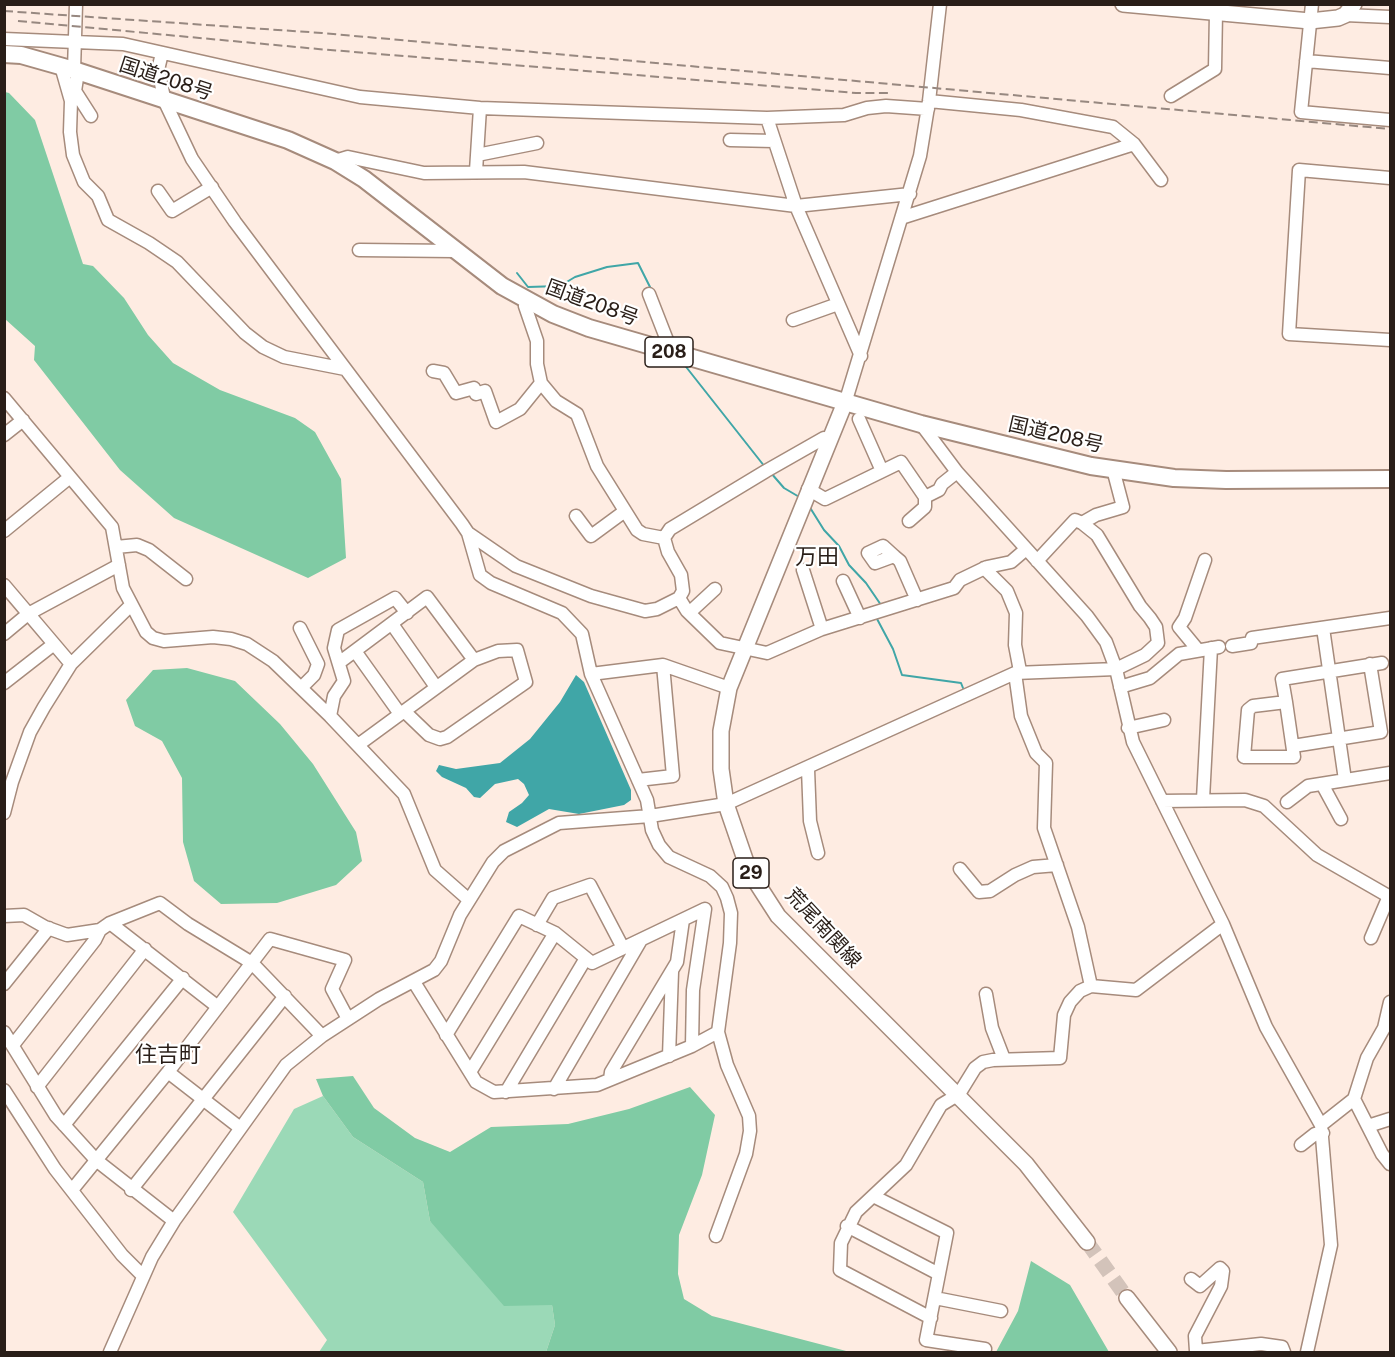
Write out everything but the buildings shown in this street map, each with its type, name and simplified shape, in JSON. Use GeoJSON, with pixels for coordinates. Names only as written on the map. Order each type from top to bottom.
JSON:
{"type":"FeatureCollection","features":[{"type":"Feature","properties":{"kind":"highway","name":"国道208号"},"geometry":{"type":"LineString","coordinates":[[4,54],[71,69],[165,102],[288,140],[335,161],[364,179],[502,286],[528,301],[589,328],[846,400],[921,424],[1037,454],[1113,469],[1174,478],[1227,480],[1390,479]]}},
{"type":"Feature","properties":{"kind":"main road"},"geometry":{"type":"LineString","coordinates":[[1123,4],[1220,10],[1310,21],[1350,10]]}},
{"type":"Feature","properties":{"kind":"main road","name":"荒尾南関線"},"geometry":{"type":"LineString","coordinates":[[846,400],[729,688],[721,750],[726,804],[749,871],[778,916],[880,1021],[958,1094],[1026,1164],[1087,1242]]}},
{"type":"Feature","properties":{"kind":"main road"},"geometry":{"type":"LineString","coordinates":[[1127,1298],[1169,1353]]}},
{"type":"Feature","properties":{"kind":"street"},"geometry":{"type":"LineString","coordinates":[[76,4],[76,41],[71,69],[69,132],[73,155],[84,182],[98,196],[108,220],[150,243],[177,262],[245,333],[263,347],[284,357],[345,369]]}},
{"type":"Feature","properties":{"kind":"street"},"geometry":{"type":"LineString","coordinates":[[846,400],[910,194],[929,105],[940,4]]}},
{"type":"Feature","properties":{"kind":"street"},"geometry":{"type":"LineString","coordinates":[[1311,4],[1301,112],[1390,120]]}},
{"type":"Feature","properties":{"kind":"street"},"geometry":{"type":"LineString","coordinates":[[1171,96],[1215,69],[1220,10]]}},
{"type":"Feature","properties":{"kind":"street"},"geometry":{"type":"LineString","coordinates":[[1350,10],[1390,17]]}},
{"type":"Feature","properties":{"kind":"street"},"geometry":{"type":"LineString","coordinates":[[4,39],[123,44],[360,97],[480,108],[766,118],[835,116],[886,106],[929,105],[1021,110],[1113,127],[1134,144],[1161,180]]}},
{"type":"Feature","properties":{"kind":"street"},"geometry":{"type":"LineString","coordinates":[[162,53],[158,70],[165,102],[180,139],[212,187],[468,534],[516,566],[618,605],[645,611],[657,609],[680,598],[683,591],[681,575],[668,552],[664,538],[670,529],[824,438],[828,441]]}},
{"type":"Feature","properties":{"kind":"street"},"geometry":{"type":"LineString","coordinates":[[1306,61],[1390,68]]}},
{"type":"Feature","properties":{"kind":"street"},"geometry":{"type":"LineString","coordinates":[[71,69],[75,91],[91,116]]}},
{"type":"Feature","properties":{"kind":"street"},"geometry":{"type":"LineString","coordinates":[[476,171],[480,108]]}},
{"type":"Feature","properties":{"kind":"street"},"geometry":{"type":"LineString","coordinates":[[766,118],[796,206],[861,356]]}},
{"type":"Feature","properties":{"kind":"street"},"geometry":{"type":"LineString","coordinates":[[730,140],[774,141]]}},
{"type":"Feature","properties":{"kind":"street"},"geometry":{"type":"LineString","coordinates":[[477,155],[537,143]]}},
{"type":"Feature","properties":{"kind":"street"},"geometry":{"type":"LineString","coordinates":[[904,217],[1134,144]]}},
{"type":"Feature","properties":{"kind":"street"},"geometry":{"type":"LineString","coordinates":[[335,161],[348,157],[424,173],[524,172],[796,206],[910,194]]}},
{"type":"Feature","properties":{"kind":"street"},"geometry":{"type":"LineString","coordinates":[[1390,178],[1299,170],[1289,334],[1390,340]]}},
{"type":"Feature","properties":{"kind":"street"},"geometry":{"type":"LineString","coordinates":[[158,191],[172,211],[212,187]]}},
{"type":"Feature","properties":{"kind":"street"},"geometry":{"type":"LineString","coordinates":[[359,250],[454,251]]}},
{"type":"Feature","properties":{"kind":"street"},"geometry":{"type":"LineString","coordinates":[[649,294],[672,352]]}},
{"type":"Feature","properties":{"kind":"street"},"geometry":{"type":"LineString","coordinates":[[528,301],[525,306],[537,341],[537,364],[541,383],[556,401],[577,414],[597,466],[637,530],[643,534],[664,538]]}},
{"type":"Feature","properties":{"kind":"street"},"geometry":{"type":"LineString","coordinates":[[793,320],[838,304]]}},
{"type":"Feature","properties":{"kind":"street"},"geometry":{"type":"LineString","coordinates":[[433,371],[444,373],[456,393],[474,388],[476,394],[485,391],[496,422],[520,408],[541,383]]}},
{"type":"Feature","properties":{"kind":"street"},"geometry":{"type":"LineString","coordinates":[[4,398],[112,526],[123,588],[138,620],[153,638],[164,641],[213,637],[247,644],[273,661],[330,716],[404,794],[435,870],[469,900]]}},
{"type":"Feature","properties":{"kind":"street"},"geometry":{"type":"LineString","coordinates":[[859,419],[882,471]]}},
{"type":"Feature","properties":{"kind":"street"},"geometry":{"type":"LineString","coordinates":[[4,435],[23,420]]}},
{"type":"Feature","properties":{"kind":"street"},"geometry":{"type":"LineString","coordinates":[[921,424],[957,472],[1101,633],[1116,669],[1128,728],[1137,752],[1223,924],[1266,1028],[1322,1129],[1331,1245],[1307,1353]]}},
{"type":"Feature","properties":{"kind":"street"},"geometry":{"type":"LineString","coordinates":[[808,489],[825,500],[901,462],[926,497],[925,507],[909,521]]}},
{"type":"Feature","properties":{"kind":"street"},"geometry":{"type":"LineString","coordinates":[[1082,523],[1096,515],[1123,507],[1113,469]]}},
{"type":"Feature","properties":{"kind":"street"},"geometry":{"type":"LineString","coordinates":[[926,497],[939,490],[942,484],[957,472]]}},
{"type":"Feature","properties":{"kind":"street"},"geometry":{"type":"LineString","coordinates":[[4,531],[70,477]]}},
{"type":"Feature","properties":{"kind":"street"},"geometry":{"type":"LineString","coordinates":[[576,516],[591,536],[625,511]]}},
{"type":"Feature","properties":{"kind":"street"},"geometry":{"type":"LineString","coordinates":[[110,1353],[143,1276],[174,1221],[239,1127],[286,1065],[322,1036],[348,1019],[434,970],[441,961],[469,900],[493,862],[504,851],[559,823],[650,816],[726,804],[808,769],[878,734],[1017,672],[1116,669],[1145,655],[1158,643],[1156,627],[1140,606],[1097,536],[1082,523],[1075,520],[1037,561]]}},
{"type":"Feature","properties":{"kind":"street"},"geometry":{"type":"LineString","coordinates":[[468,534],[480,575],[491,583],[562,613],[582,634],[591,674],[647,800],[652,830],[659,845],[669,857],[710,876],[722,887],[727,898],[731,913],[730,943],[717,1032],[727,1065],[749,1116],[750,1131],[746,1154],[716,1236]]}},
{"type":"Feature","properties":{"kind":"street"},"geometry":{"type":"LineString","coordinates":[[116,547],[137,545],[149,550],[186,579]]}},
{"type":"Feature","properties":{"kind":"street"},"geometry":{"type":"LineString","coordinates":[[680,598],[689,613],[720,643],[743,650],[767,653],[822,629],[954,588],[960,580],[984,568],[1011,562],[1025,550]]}},
{"type":"Feature","properties":{"kind":"street"},"geometry":{"type":"LineString","coordinates":[[894,556],[900,561],[917,600]]}},
{"type":"Feature","properties":{"kind":"street"},"geometry":{"type":"LineString","coordinates":[[1205,560],[1179,627],[1215,648]]}},
{"type":"Feature","properties":{"kind":"street"},"geometry":{"type":"LineString","coordinates":[[4,634],[28,614],[119,565]]}},
{"type":"Feature","properties":{"kind":"street"},"geometry":{"type":"LineString","coordinates":[[984,568],[1007,591],[1016,613],[1015,645],[1022,716],[1036,753],[1046,763],[1044,828],[1078,927],[1092,986]]}},
{"type":"Feature","properties":{"kind":"street"},"geometry":{"type":"LineString","coordinates":[[803,570],[822,629]]}},
{"type":"Feature","properties":{"kind":"street"},"geometry":{"type":"LineString","coordinates":[[843,580],[860,618]]}},
{"type":"Feature","properties":{"kind":"street"},"geometry":{"type":"LineString","coordinates":[[4,585],[71,664]]}},
{"type":"Feature","properties":{"kind":"street"},"geometry":{"type":"LineString","coordinates":[[689,613],[715,589]]}},
{"type":"Feature","properties":{"kind":"street"},"geometry":{"type":"LineString","coordinates":[[339,662],[427,597],[474,660]]}},
{"type":"Feature","properties":{"kind":"street"},"geometry":{"type":"LineString","coordinates":[[330,716],[334,696],[344,681],[334,648],[338,630],[395,598],[407,613]]}},
{"type":"Feature","properties":{"kind":"street"},"geometry":{"type":"LineString","coordinates":[[4,813],[30,732],[71,664],[130,606]]}},
{"type":"Feature","properties":{"kind":"street"},"geometry":{"type":"LineString","coordinates":[[1120,687],[1150,678],[1179,654],[1251,643],[1252,639],[1390,618]]}},
{"type":"Feature","properties":{"kind":"street"},"geometry":{"type":"LineString","coordinates":[[392,624],[436,687]]}},
{"type":"Feature","properties":{"kind":"street"},"geometry":{"type":"LineString","coordinates":[[300,628],[318,664],[314,675],[301,688]]}},
{"type":"Feature","properties":{"kind":"street"},"geometry":{"type":"LineString","coordinates":[[1323,628],[1345,780]]}},
{"type":"Feature","properties":{"kind":"street"},"geometry":{"type":"LineString","coordinates":[[4,683],[54,644]]}},
{"type":"Feature","properties":{"kind":"street"},"geometry":{"type":"LineString","coordinates":[[1203,799],[1215,648]]}},
{"type":"Feature","properties":{"kind":"street"},"geometry":{"type":"LineString","coordinates":[[355,651],[402,713],[422,730],[440,739],[447,737],[526,682],[517,650],[498,651],[474,660],[436,687],[402,713],[358,745]]}},
{"type":"Feature","properties":{"kind":"street"},"geometry":{"type":"LineString","coordinates":[[1286,702],[1253,706],[1248,710],[1244,757],[1294,757],[1293,747],[1286,702],[1282,679],[1376,663],[1381,732],[1293,747]]}},
{"type":"Feature","properties":{"kind":"street"},"geometry":{"type":"LineString","coordinates":[[591,674],[663,665],[729,688]]}},
{"type":"Feature","properties":{"kind":"street"},"geometry":{"type":"LineString","coordinates":[[638,780],[673,776],[663,665]]}},
{"type":"Feature","properties":{"kind":"street"},"geometry":{"type":"LineString","coordinates":[[1128,728],[1164,720]]}},
{"type":"Feature","properties":{"kind":"street"},"geometry":{"type":"LineString","coordinates":[[808,769],[810,821],[818,853]]}},
{"type":"Feature","properties":{"kind":"street"},"geometry":{"type":"LineString","coordinates":[[1287,802],[1308,786],[1390,773]]}},
{"type":"Feature","properties":{"kind":"street"},"geometry":{"type":"LineString","coordinates":[[1322,784],[1341,819]]}},
{"type":"Feature","properties":{"kind":"street"},"geometry":{"type":"LineString","coordinates":[[1162,801],[1245,800],[1264,806],[1317,855],[1390,897],[1371,938]]}},
{"type":"Feature","properties":{"kind":"street"},"geometry":{"type":"LineString","coordinates":[[960,869],[980,892],[990,891],[1034,867],[1057,865]]}},
{"type":"Feature","properties":{"kind":"street"},"geometry":{"type":"LineString","coordinates":[[537,925],[553,898],[590,885],[623,948]]}},
{"type":"Feature","properties":{"kind":"street"},"geometry":{"type":"LineString","coordinates":[[4,916],[24,915],[67,935],[105,926],[160,903],[188,924],[252,963],[322,1036]]}},
{"type":"Feature","properties":{"kind":"street"},"geometry":{"type":"LineString","coordinates":[[446,1035],[519,916],[555,933],[592,963],[705,909],[693,990],[692,1046]]}},
{"type":"Feature","properties":{"kind":"street"},"geometry":{"type":"LineString","coordinates":[[610,1079],[611,1072],[677,963],[683,920]]}},
{"type":"Feature","properties":{"kind":"street"},"geometry":{"type":"LineString","coordinates":[[931,1318],[840,1270],[841,1243],[855,1212],[906,1165],[941,1105],[958,1094],[975,1068],[983,1062],[1004,1059],[1060,1058],[1064,1016],[1070,1002],[1080,990],[1092,986],[1136,990],[1223,924]]}},
{"type":"Feature","properties":{"kind":"street"},"geometry":{"type":"LineString","coordinates":[[105,926],[145,949],[218,1007]]}},
{"type":"Feature","properties":{"kind":"street"},"geometry":{"type":"LineString","coordinates":[[13,1045],[105,926]]}},
{"type":"Feature","properties":{"kind":"street"},"geometry":{"type":"LineString","coordinates":[[4,984],[49,928]]}},
{"type":"Feature","properties":{"kind":"street"},"geometry":{"type":"LineString","coordinates":[[470,1072],[555,933]]}},
{"type":"Feature","properties":{"kind":"street"},"geometry":{"type":"LineString","coordinates":[[72,1190],[168,1072],[270,939],[345,960],[332,989],[348,1019]]}},
{"type":"Feature","properties":{"kind":"street"},"geometry":{"type":"LineString","coordinates":[[554,1089],[641,940]]}},
{"type":"Feature","properties":{"kind":"street"},"geometry":{"type":"LineString","coordinates":[[37,1087],[145,949]]}},
{"type":"Feature","properties":{"kind":"street"},"geometry":{"type":"LineString","coordinates":[[506,1092],[585,958]]}},
{"type":"Feature","properties":{"kind":"street"},"geometry":{"type":"LineString","coordinates":[[669,1056],[672,971]]}},
{"type":"Feature","properties":{"kind":"street"},"geometry":{"type":"LineString","coordinates":[[64,1125],[183,978]]}},
{"type":"Feature","properties":{"kind":"street"},"geometry":{"type":"LineString","coordinates":[[414,982],[470,1072],[484,1089],[494,1092],[582,1088],[669,1056],[717,1032]]}},
{"type":"Feature","properties":{"kind":"street"},"geometry":{"type":"LineString","coordinates":[[986,994],[992,1028],[1004,1059]]}},
{"type":"Feature","properties":{"kind":"street"},"geometry":{"type":"LineString","coordinates":[[131,1190],[285,996]]}},
{"type":"Feature","properties":{"kind":"street"},"geometry":{"type":"LineString","coordinates":[[1301,1145],[1352,1101],[1367,1058],[1384,1028],[1390,1002]]}},
{"type":"Feature","properties":{"kind":"street"},"geometry":{"type":"LineString","coordinates":[[4,1032],[37,1087],[64,1125],[96,1160],[131,1190],[174,1221]]}},
{"type":"Feature","properties":{"kind":"street"},"geometry":{"type":"LineString","coordinates":[[168,1072],[239,1127]]}},
{"type":"Feature","properties":{"kind":"street"},"geometry":{"type":"LineString","coordinates":[[4,1090],[56,1169],[122,1256],[143,1276]]}},
{"type":"Feature","properties":{"kind":"street"},"geometry":{"type":"LineString","coordinates":[[1352,1101],[1390,1163]]}},
{"type":"Feature","properties":{"kind":"street"},"geometry":{"type":"LineString","coordinates":[[1368,1126],[1390,1119]]}},
{"type":"Feature","properties":{"kind":"street"},"geometry":{"type":"LineString","coordinates":[[873,1196],[947,1233],[926,1340],[985,1349]]}},
{"type":"Feature","properties":{"kind":"street"},"geometry":{"type":"LineString","coordinates":[[847,1226],[939,1274]]}},
{"type":"Feature","properties":{"kind":"street"},"geometry":{"type":"LineString","coordinates":[[1191,1279],[1200,1286],[1220,1268],[1223,1270],[1221,1286],[1195,1336],[1196,1352],[1261,1344],[1282,1347],[1284,1353]]}},
{"type":"Feature","properties":{"kind":"street"},"geometry":{"type":"LineString","coordinates":[[935,1298],[1001,1311]]}},
{"type":"Feature","properties":{"kind":"green space"},"geometry":{"type":"Polygon","coordinates":[[[5,92],[9,93],[35,120],[83,264],[93,266],[124,298],[148,335],[173,363],[220,390],[295,418],[315,432],[341,479],[346,558],[308,578],[174,518],[120,470],[34,360],[35,346],[5,319],[5,92]]]}},
{"type":"Feature","properties":{"kind":"green space"},"geometry":{"type":"Polygon","coordinates":[[[187,668],[235,681],[280,724],[313,764],[356,832],[362,861],[336,885],[277,903],[221,904],[194,881],[183,842],[182,778],[162,741],[135,726],[126,700],[153,670],[187,668]]]}},
{"type":"Feature","properties":{"kind":"green space"},"geometry":{"type":"Polygon","coordinates":[[[353,1076],[374,1108],[415,1138],[450,1152],[491,1127],[568,1124],[629,1109],[690,1087],[715,1115],[702,1175],[679,1235],[678,1274],[684,1299],[712,1316],[850,1352],[546,1352],[555,1325],[552,1305],[504,1306],[430,1221],[423,1182],[353,1137],[323,1096],[316,1079],[353,1076]]]}},
{"type":"Feature","properties":{"kind":"green space"},"geometry":{"type":"Polygon","coordinates":[[[323,1096],[353,1137],[423,1182],[430,1221],[552,1305],[555,1325],[546,1352],[319,1352],[327,1340],[233,1212],[294,1109],[323,1096]]]}},
{"type":"Feature","properties":{"kind":"green space"},"geometry":{"type":"Polygon","coordinates":[[[1031,1261],[1070,1285],[1109,1352],[996,1352],[1018,1311],[1031,1261]]]}},
{"type":"Feature","properties":{"kind":"water"},"geometry":{"type":"Polygon","coordinates":[[[576,675],[584,682],[631,790],[631,800],[624,805],[579,814],[549,809],[517,827],[506,822],[509,812],[529,795],[524,784],[518,779],[495,784],[480,798],[474,797],[466,788],[442,777],[436,771],[439,765],[456,769],[500,763],[530,739],[560,702],[576,675]]]}},
{"type":"Feature","properties":{"kind":"waterway"},"geometry":{"type":"LineString","coordinates":[[517,273],[528,287],[560,286],[575,277],[607,267],[638,263],[651,289]]}},
{"type":"Feature","properties":{"kind":"waterway"},"geometry":{"type":"LineString","coordinates":[[659,305],[676,347]]}},
{"type":"Feature","properties":{"kind":"waterway"},"geometry":{"type":"LineString","coordinates":[[683,363],[765,467]]}},
{"type":"Feature","properties":{"kind":"waterway"},"geometry":{"type":"LineString","coordinates":[[771,473],[784,488],[801,498]]}},
{"type":"Feature","properties":{"kind":"waterway"},"geometry":{"type":"LineString","coordinates":[[809,506],[824,530],[839,546],[849,565],[866,583],[881,605]]}},
{"type":"Feature","properties":{"kind":"waterway"},"geometry":{"type":"LineString","coordinates":[[876,617],[893,649],[902,675],[961,683],[963,688]]}},
{"type":"Feature","properties":{"kind":"tunnel"},"geometry":{"type":"LineString","coordinates":[[1087,1242],[1127,1298]]}},
{"type":"Feature","properties":{"kind":"railway"},"geometry":{"type":"LineString","coordinates":[[4,11],[322,33],[1390,129]]}},
{"type":"Feature","properties":{"kind":"railway"},"geometry":{"type":"LineString","coordinates":[[18,21],[318,49],[856,93],[888,93]]}},
{"type":"Feature","properties":{"kind":"district","name":"万田"},"geometry":{"type":"Point","coordinates":[817,557]}},
{"type":"Feature","properties":{"kind":"district","name":"住吉町"},"geometry":{"type":"Point","coordinates":[168,1055]}}]}
